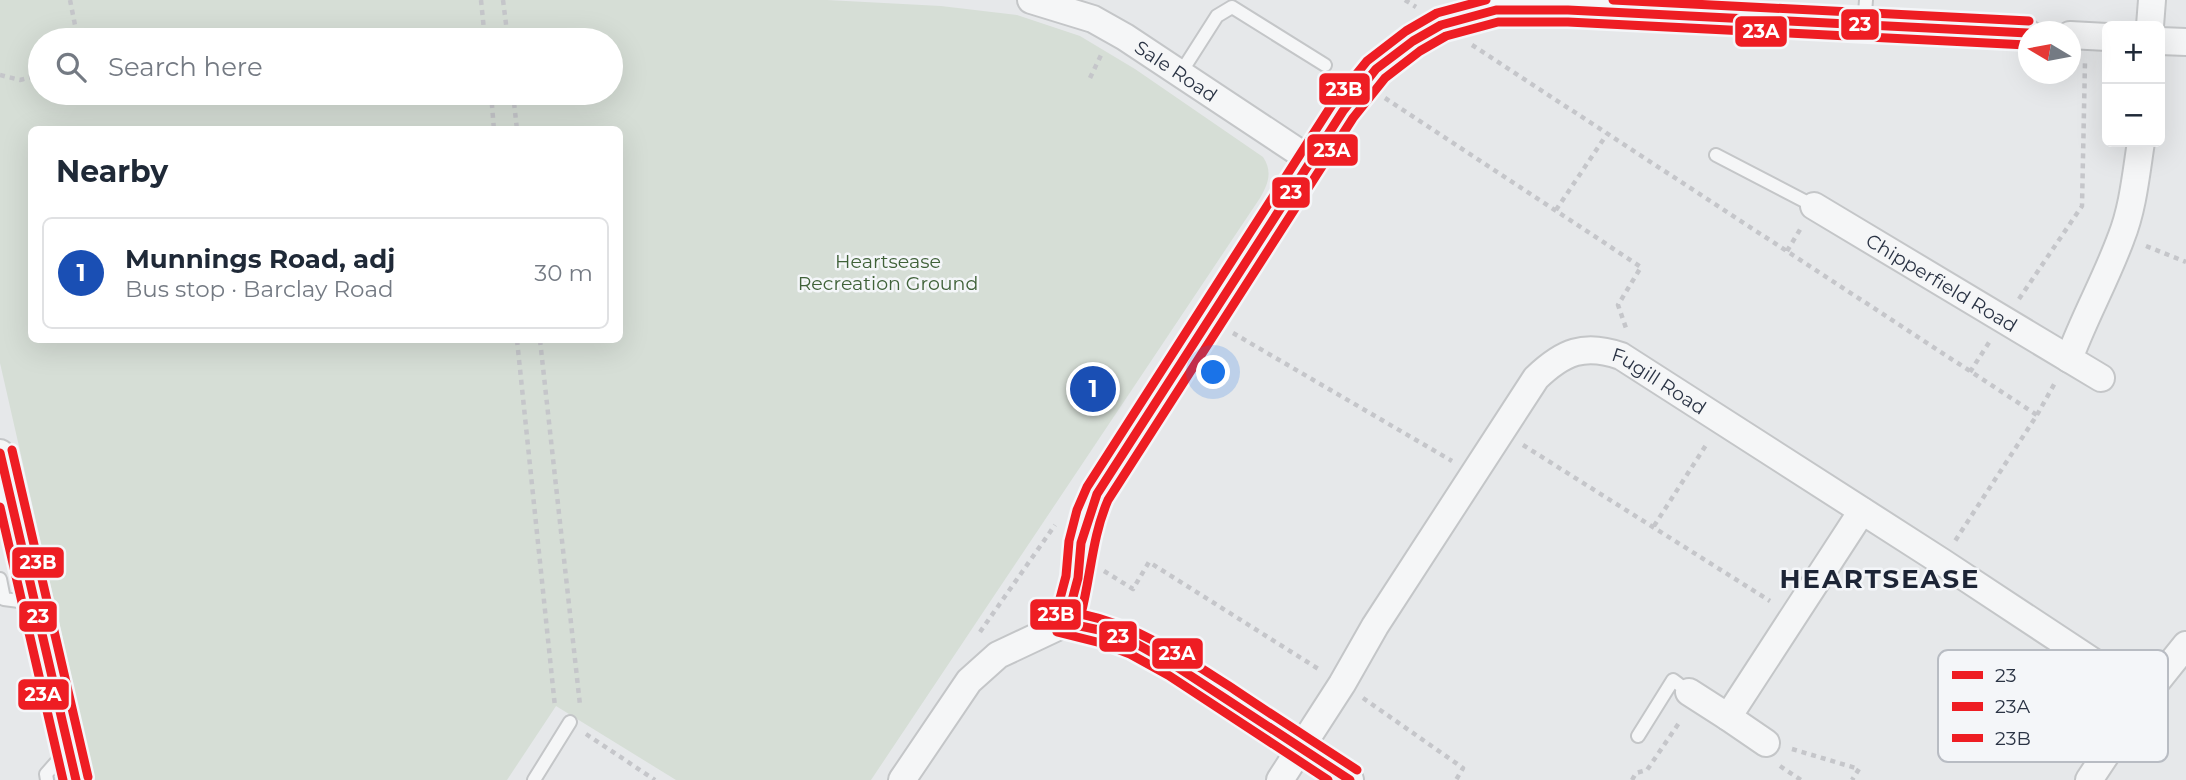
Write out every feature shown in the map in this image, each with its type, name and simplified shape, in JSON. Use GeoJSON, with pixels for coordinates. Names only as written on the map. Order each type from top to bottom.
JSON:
{"type":"FeatureCollection","features":[{"type":"Feature","properties":{"kind":"street","name":"Sale Road"},"geometry":{"type":"LineString","coordinates":[[1031,0],[1093,19],[1125,37],[1312,161]]}},
{"type":"Feature","properties":{"kind":"street"},"geometry":{"type":"LineString","coordinates":[[2151,21],[2152,0]]}},
{"type":"Feature","properties":{"kind":"street"},"geometry":{"type":"LineString","coordinates":[[1066,624],[1078,578],[1089,513],[1097,494],[1343,111],[1376,69],[1413,41],[1441,25],[1496,10],[1579,5],[1865,13],[2018,32]]}},
{"type":"Feature","properties":{"kind":"street"},"geometry":{"type":"LineString","coordinates":[[2165,41],[2186,42]]}},
{"type":"Feature","properties":{"kind":"street"},"geometry":{"type":"LineString","coordinates":[[2069,359],[2081,325],[2122,236],[2132,202],[2140,147]]}},
{"type":"Feature","properties":{"kind":"street","name":"Chipperfield Road"},"geometry":{"type":"LineString","coordinates":[[1814,206],[2101,378]]}},
{"type":"Feature","properties":{"kind":"street","name":"Fugill Road"},"geometry":{"type":"LineString","coordinates":[[1280,780],[1342,684],[1375,626],[1536,379],[1552,362],[1568,354],[1587,350],[1604,350],[1621,356],[2075,650]]}},
{"type":"Feature","properties":{"kind":"street"},"geometry":{"type":"LineString","coordinates":[[0,453],[6,516],[34,603],[76,780]]}},
{"type":"Feature","properties":{"kind":"street"},"geometry":{"type":"LineString","coordinates":[[1728,718],[1862,511]]}},
{"type":"Feature","properties":{"kind":"street"},"geometry":{"type":"LineString","coordinates":[[902,780],[969,681],[998,655],[1066,624],[1104,631],[1135,643],[1174,665],[1350,780]]}},
{"type":"Feature","properties":{"kind":"street"},"geometry":{"type":"LineString","coordinates":[[2168,667],[2186,645]]}},
{"type":"Feature","properties":{"kind":"street"},"geometry":{"type":"LineString","coordinates":[[1689,692],[1766,743]]}},
{"type":"Feature","properties":{"kind":"street"},"geometry":{"type":"LineString","coordinates":[[2089,780],[2101,762]]}},
{"type":"Feature","properties":{"kind":"lane"},"geometry":{"type":"LineString","coordinates":[[1180,74],[1217,16],[1232,7],[1325,65]]}},
{"type":"Feature","properties":{"kind":"lane"},"geometry":{"type":"LineString","coordinates":[[1716,155],[1814,206]]}},
{"type":"Feature","properties":{"kind":"lane"},"geometry":{"type":"LineString","coordinates":[[0,579],[4,598],[34,603]]}},
{"type":"Feature","properties":{"kind":"lane"},"geometry":{"type":"LineString","coordinates":[[1638,736],[1673,680],[1689,692]]}},
{"type":"Feature","properties":{"kind":"lane"},"geometry":{"type":"LineString","coordinates":[[534,780],[561,738],[578,721]]}},
{"type":"Feature","properties":{"kind":"lane"},"geometry":{"type":"LineString","coordinates":[[47,780],[46,774],[68,749]]}},
{"type":"Feature","properties":{"kind":"path"},"geometry":{"type":"LineString","coordinates":[[70,0],[76,28]]}},
{"type":"Feature","properties":{"kind":"path"},"geometry":{"type":"LineString","coordinates":[[481,0],[484,28]]}},
{"type":"Feature","properties":{"kind":"path"},"geometry":{"type":"LineString","coordinates":[[503,0],[506,28]]}},
{"type":"Feature","properties":{"kind":"path"},"geometry":{"type":"LineString","coordinates":[[1405,0],[2037,415]]}},
{"type":"Feature","properties":{"kind":"path"},"geometry":{"type":"LineString","coordinates":[[1970,372],[2081,206],[2088,36]]}},
{"type":"Feature","properties":{"kind":"path"},"geometry":{"type":"LineString","coordinates":[[0,75],[20,80],[28,78]]}},
{"type":"Feature","properties":{"kind":"path"},"geometry":{"type":"LineString","coordinates":[[1363,84],[1642,267],[1618,305],[1632,344],[1621,356]]}},
{"type":"Feature","properties":{"kind":"path"},"geometry":{"type":"LineString","coordinates":[[492,105],[494,126]]}},
{"type":"Feature","properties":{"kind":"path"},"geometry":{"type":"LineString","coordinates":[[514,105],[517,126]]}},
{"type":"Feature","properties":{"kind":"path"},"geometry":{"type":"LineString","coordinates":[[1556,210],[1607,134]]}},
{"type":"Feature","properties":{"kind":"path"},"geometry":{"type":"LineString","coordinates":[[2122,236],[2186,262]]}},
{"type":"Feature","properties":{"kind":"path"},"geometry":{"type":"LineString","coordinates":[[1214,309],[1220,325],[1248,343],[1474,475]]}},
{"type":"Feature","properties":{"kind":"path"},"geometry":{"type":"LineString","coordinates":[[517,343],[557,719],[561,738],[586,734]]}},
{"type":"Feature","properties":{"kind":"path"},"geometry":{"type":"LineString","coordinates":[[540,343],[578,721],[586,734],[655,780]]}},
{"type":"Feature","properties":{"kind":"path"},"geometry":{"type":"LineString","coordinates":[[1942,562],[2037,415],[2069,359]]}},
{"type":"Feature","properties":{"kind":"path"},"geometry":{"type":"LineString","coordinates":[[1654,526],[1723,421]]}},
{"type":"Feature","properties":{"kind":"path"},"geometry":{"type":"LineString","coordinates":[[1501,432],[1795,616]]}},
{"type":"Feature","properties":{"kind":"path"},"geometry":{"type":"LineString","coordinates":[[975,639],[1069,505],[1089,513]]}},
{"type":"Feature","properties":{"kind":"path"},"geometry":{"type":"LineString","coordinates":[[1080,556],[1132,589],[1149,562],[1342,684],[1463,768],[1456,780]]}},
{"type":"Feature","properties":{"kind":"path"},"geometry":{"type":"LineString","coordinates":[[1632,780],[1636,773],[1647,770],[1682,719]]}},
{"type":"Feature","properties":{"kind":"path"},"geometry":{"type":"LineString","coordinates":[[1766,743],[1859,769],[1852,780]]}},
{"type":"Feature","properties":{"kind":"path"},"geometry":{"type":"LineString","coordinates":[[1779,766],[1801,780]]}},
{"type":"Feature","properties":{"kind":"green space","name":"Heartsease Recreation Ground"},"geometry":{"type":"Polygon","coordinates":[[[0,0],[827,0],[941,6],[1017,15],[1080,36],[1135,69],[1263,157],[1266,162],[1269,173],[1260,198],[871,780],[676,780],[556,706],[507,780],[95,780],[0,363],[0,0]]]}},
{"type":"Feature","properties":{"kind":"transit line","name":"23B"},"geometry":{"type":"LineString","coordinates":[[1328,780],[1168,675],[1130,654],[1101,643],[1057,632],[1054,621],[1066,576],[1069,541],[1077,510],[1087,487],[1333,103],[1367,61],[1406,31],[1437,13],[1486,0]]}},
{"type":"Feature","properties":{"kind":"transit line","name":"23B"},"geometry":{"type":"LineString","coordinates":[[1613,0],[2029,21]]}},
{"type":"Feature","properties":{"kind":"transit line","name":"23"},"geometry":{"type":"LineString","coordinates":[[1350,780],[1174,665],[1135,643],[1104,631],[1066,623],[1078,578],[1081,543],[1097,494],[1343,111],[1376,69],[1413,41],[1441,25],[1496,10],[1568,10],[2018,32]]}},
{"type":"Feature","properties":{"kind":"transit line","name":"23A"},"geometry":{"type":"LineString","coordinates":[[1357,770],[1161,644],[1123,626],[1081,614],[1095,542],[1108,500],[1353,118],[1385,78],[1420,51],[1446,36],[1498,22],[1568,22],[2018,45]]}},
{"type":"Feature","properties":{"kind":"transit line","name":"23B"},"geometry":{"type":"LineString","coordinates":[[12,450],[88,777]]}},
{"type":"Feature","properties":{"kind":"transit line","name":"23"},"geometry":{"type":"LineString","coordinates":[[0,453],[76,780]]}},
{"type":"Feature","properties":{"kind":"transit line","name":"23A"},"geometry":{"type":"LineString","coordinates":[[0,507],[63,780]]}},
{"type":"Feature","properties":{"kind":"place","name":"Munnings Road, adj"},"geometry":{"type":"Point","coordinates":[1093,389]}},
{"type":"Feature","properties":{"kind":"district","name":"HEARTSEASE"},"geometry":{"type":"Point","coordinates":[1880,579]}}]}
